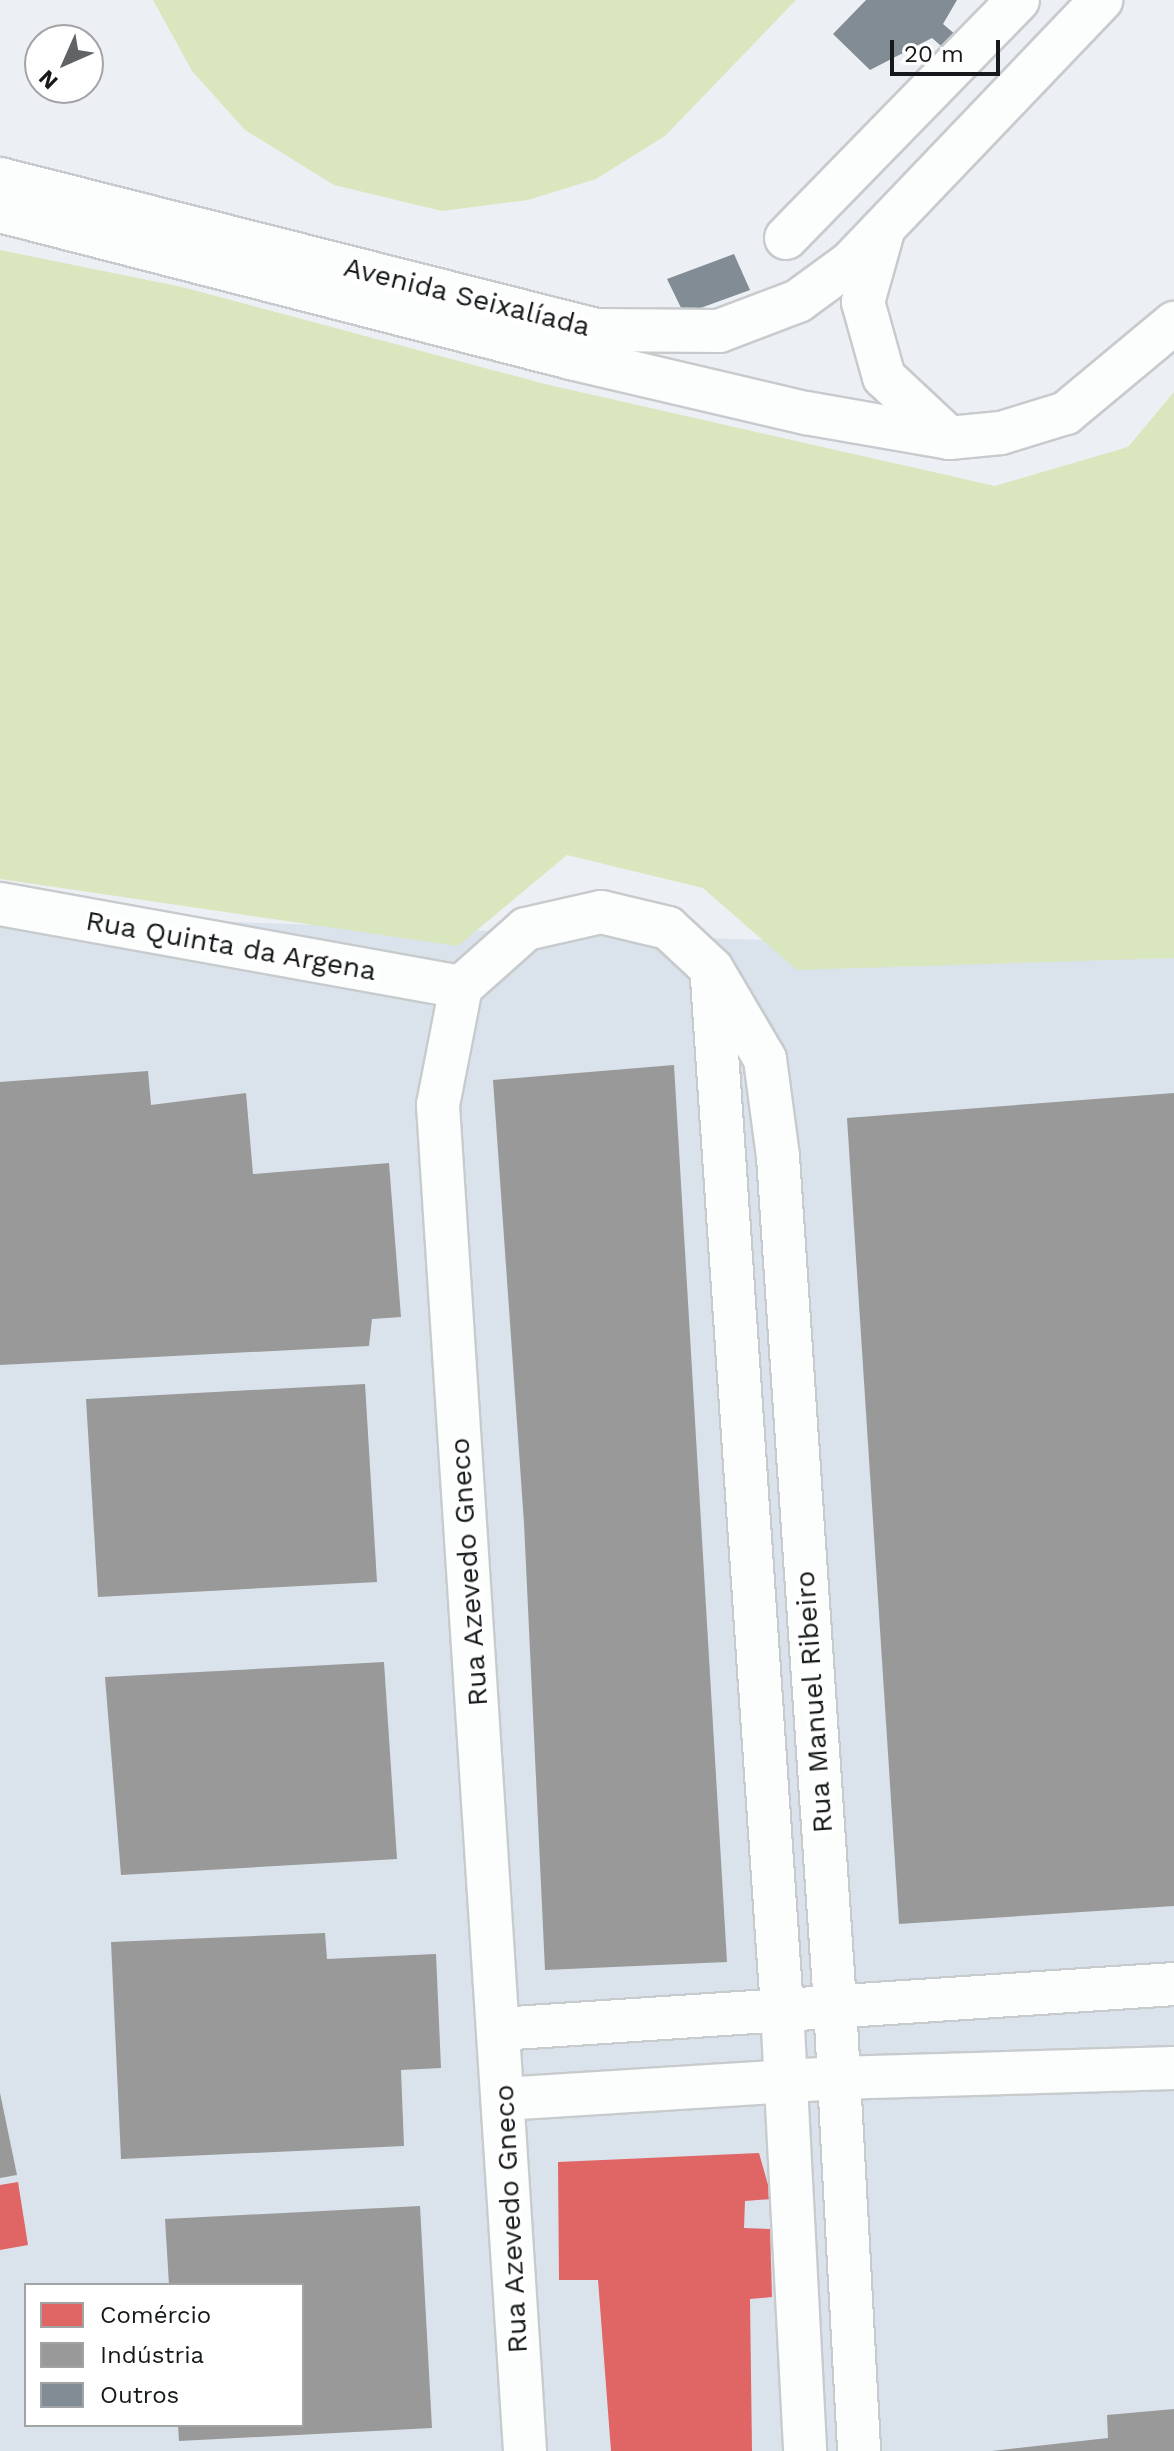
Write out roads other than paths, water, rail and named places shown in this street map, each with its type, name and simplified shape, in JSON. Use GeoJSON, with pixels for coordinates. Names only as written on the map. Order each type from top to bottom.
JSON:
{"type":"FeatureCollection","features":[{"type":"Feature","properties":{"kind":"street"},"geometry":{"type":"LineString","coordinates":[[786,238],[1018,0]]}},
{"type":"Feature","properties":{"kind":"street","name":"Avenida Seixalíada"},"geometry":{"type":"LineString","coordinates":[[0,179],[596,330],[719,331],[798,301],[850,263],[1106,2]]}},
{"type":"Feature","properties":{"kind":"street"},"geometry":{"type":"LineString","coordinates":[[967,54],[1012,96]]}},
{"type":"Feature","properties":{"kind":"street","name":"Avenida Seixalíada"},"geometry":{"type":"LineString","coordinates":[[0,211],[571,358],[806,413],[949,438],[1001,433],[1066,413],[1174,323]]}},
{"type":"Feature","properties":{"kind":"street"},"geometry":{"type":"LineString","coordinates":[[883,229],[863,302],[884,377],[949,438]]}},
{"type":"Feature","properties":{"kind":"street","name":"Rua Quinta da Argena"},"geometry":{"type":"LineString","coordinates":[[0,904],[461,987]]}},
{"type":"Feature","properties":{"kind":"street"},"geometry":{"type":"LineString","coordinates":[[461,987],[526,929],[601,912],[668,928],[712,969],[787,2081],[805,2451]]}},
{"type":"Feature","properties":{"kind":"street","name":"Rua Manuel Ribeiro"},"geometry":{"type":"LineString","coordinates":[[712,969],[765,1059],[778,1157],[835,2005],[859,2451]]}},
{"type":"Feature","properties":{"kind":"street","name":"Rua Azevedo Gneco"},"geometry":{"type":"LineString","coordinates":[[461,987],[438,1105],[525,2451]]}},
{"type":"Feature","properties":{"kind":"street"},"geometry":{"type":"LineString","coordinates":[[499,2029],[1174,1984]]}},
{"type":"Feature","properties":{"kind":"street"},"geometry":{"type":"LineString","coordinates":[[503,2099],[837,2078],[1174,2068]]}}]}
